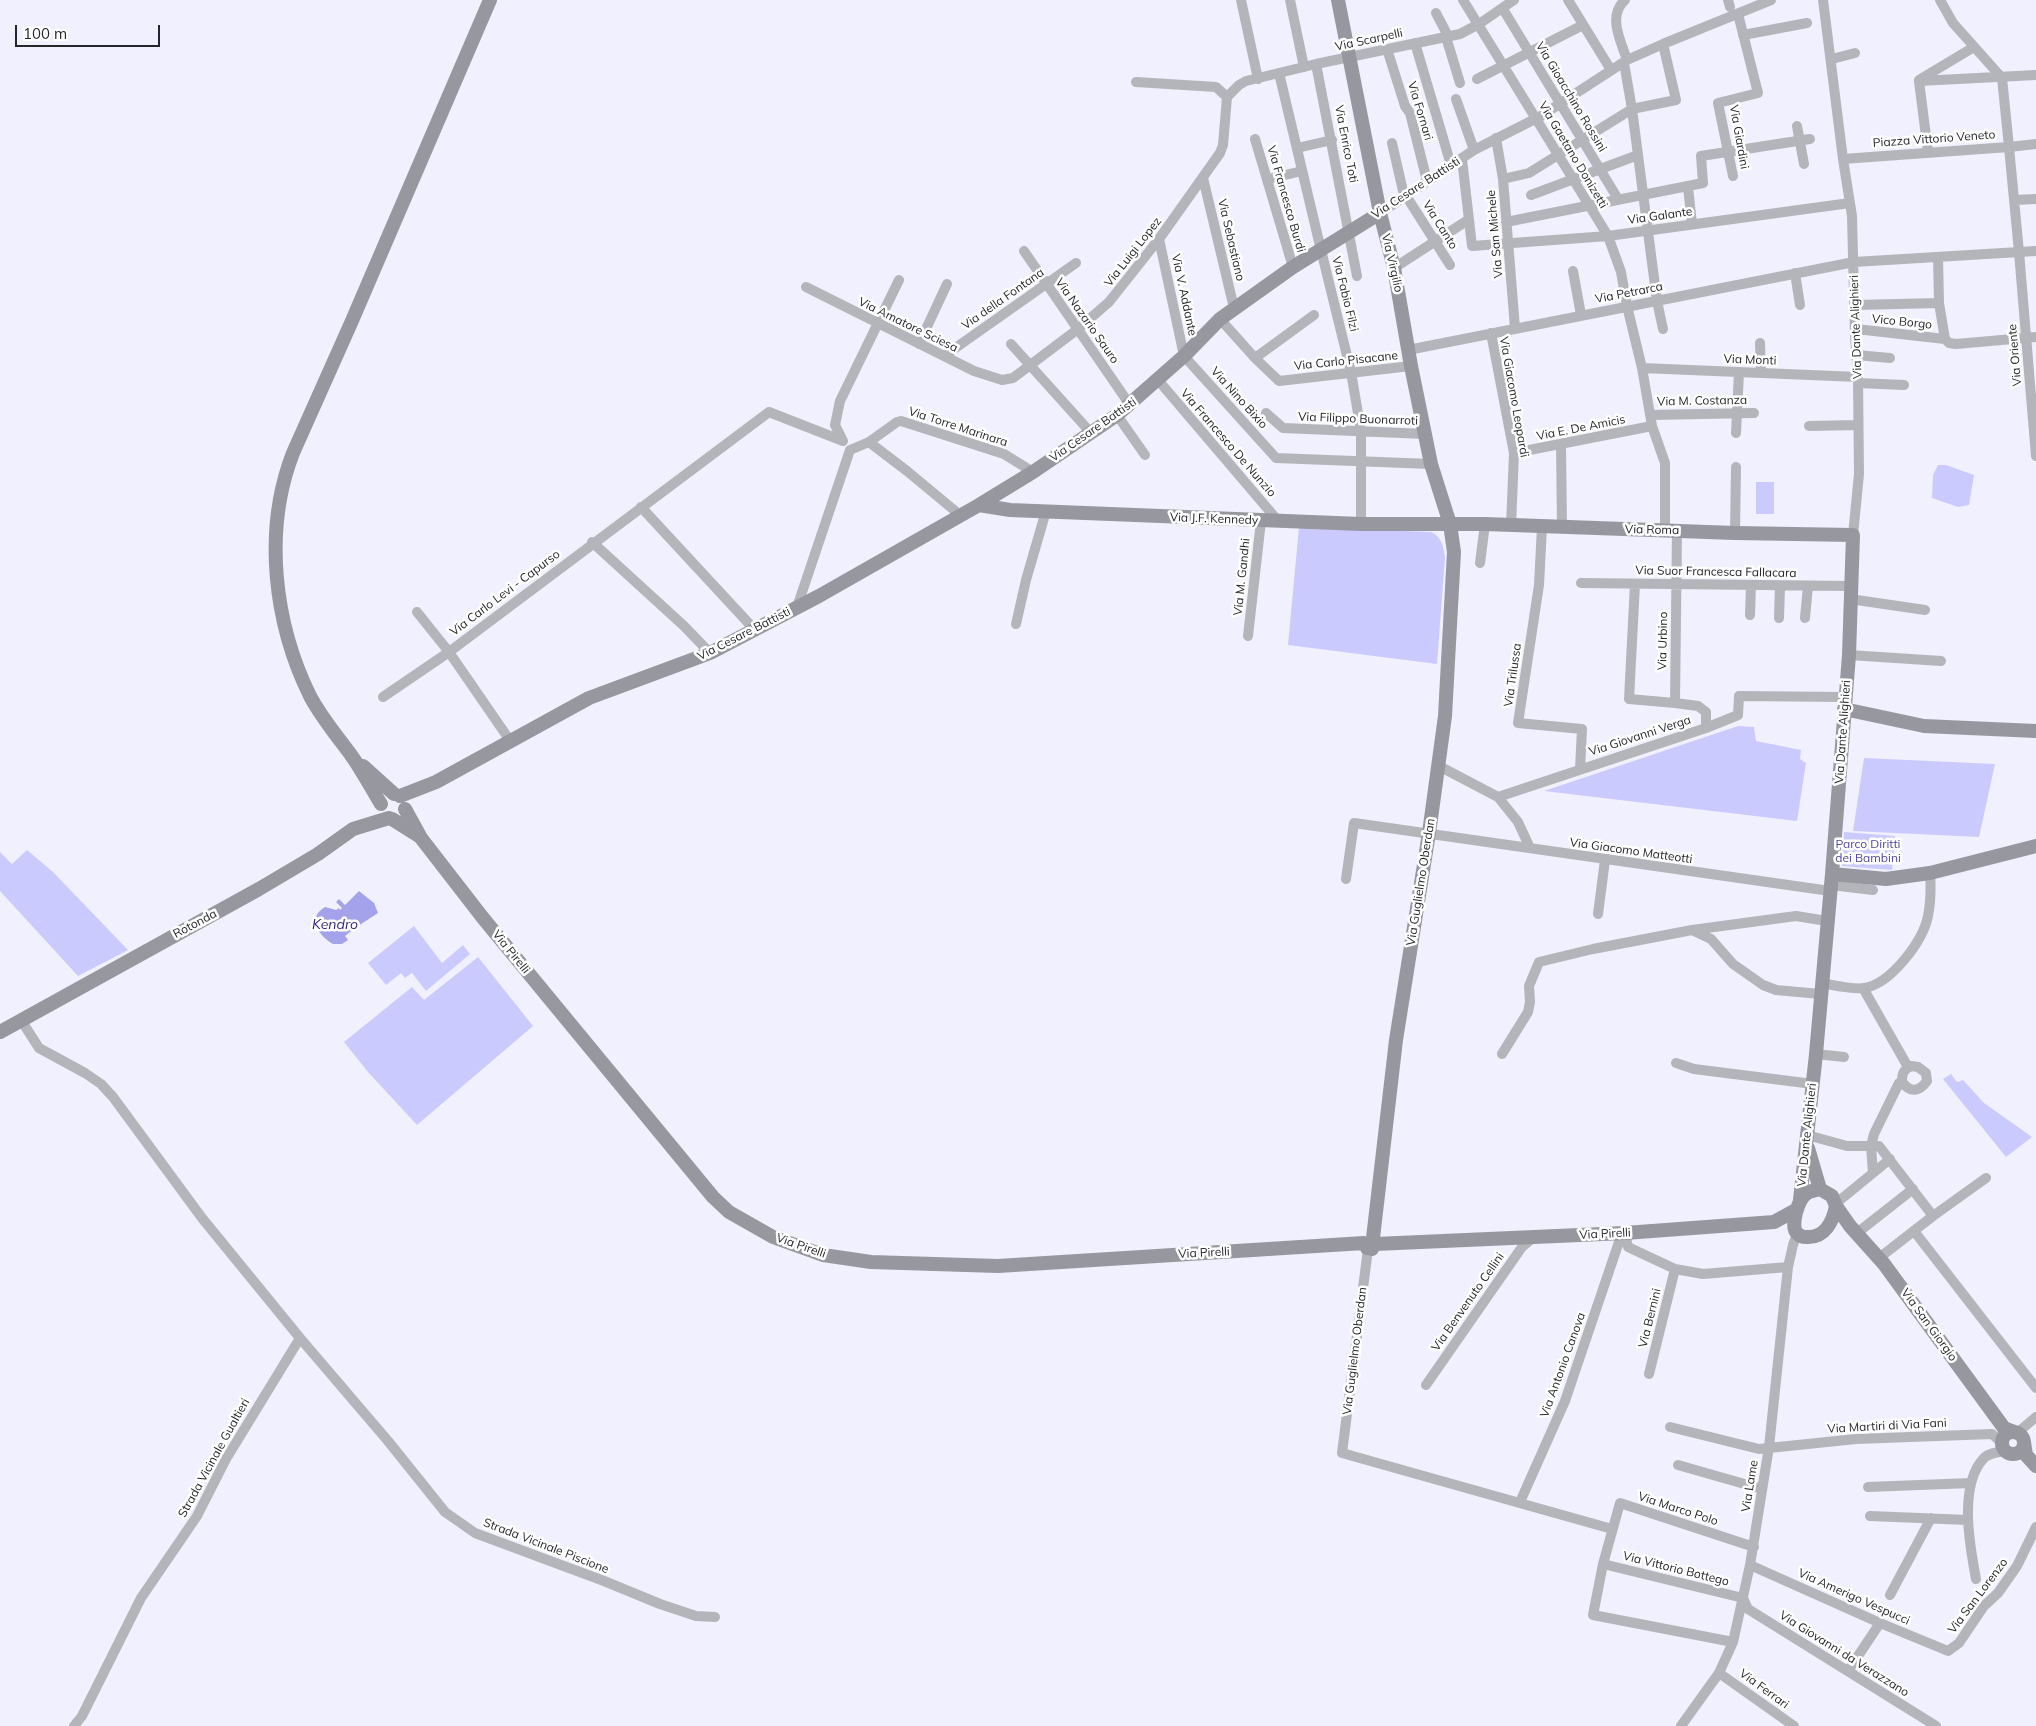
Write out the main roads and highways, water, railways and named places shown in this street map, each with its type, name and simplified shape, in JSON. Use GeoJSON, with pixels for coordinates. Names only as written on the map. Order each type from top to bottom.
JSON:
{"type":"FeatureCollection","features":[{"type":"Feature","properties":{"kind":"water","name":"Kendro"},"geometry":{"type":"Polygon","coordinates":[[[359,891],[374,903],[378,913],[345,936],[348,940],[342,944],[333,944],[319,932],[315,921],[316,916],[325,907],[336,910],[339,908],[340,910],[342,908],[336,902],[339,899],[345,905],[359,891]]]}},
{"type":"Feature","properties":{"kind":"park label","name":"Parco Diritti dei Bambini"},"geometry":{"type":"Point","coordinates":[1868,851]}}]}
